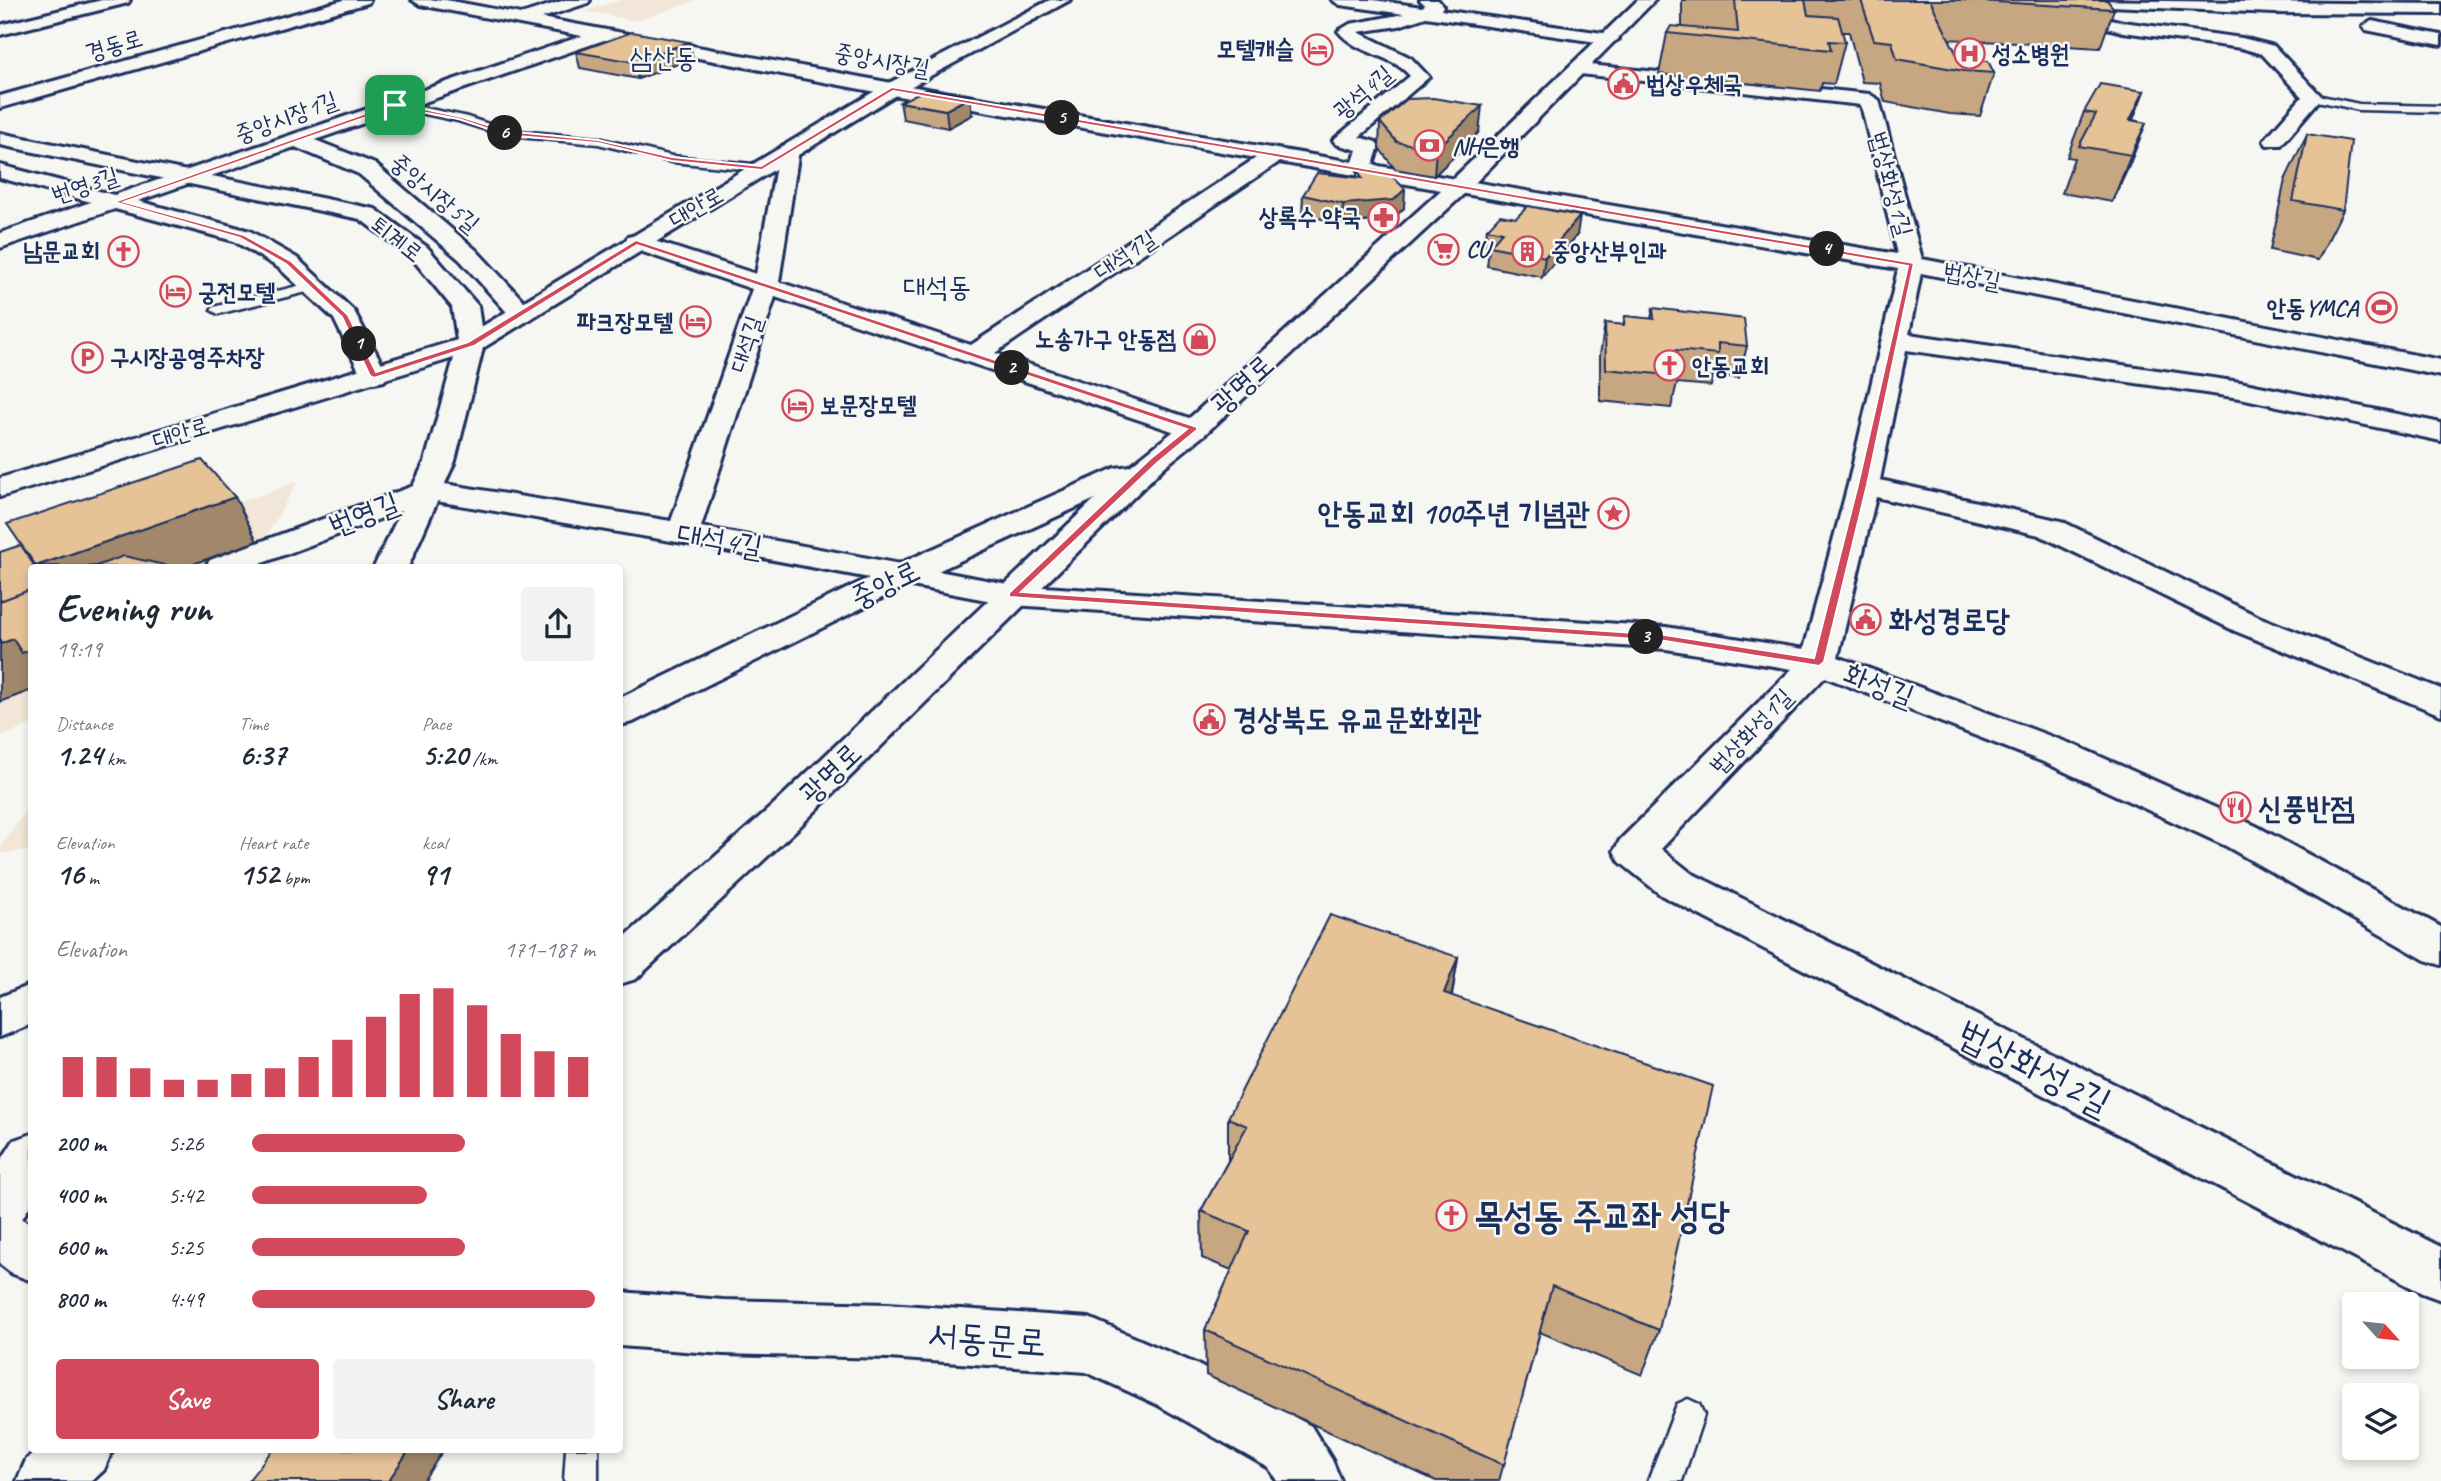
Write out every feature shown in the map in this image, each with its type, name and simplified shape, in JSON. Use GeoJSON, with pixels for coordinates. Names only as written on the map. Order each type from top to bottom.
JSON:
{"type":"FeatureCollection","features":[{"type":"Feature","properties":{"kind":"street"},"geometry":{"type":"LineString","coordinates":[[0,30],[122,0]]}},
{"type":"Feature","properties":{"kind":"street","name":"경동로"},"geometry":{"type":"LineString","coordinates":[[0,91],[325,0]]}},
{"type":"Feature","properties":{"kind":"street","name":"경동로"},"geometry":{"type":"LineString","coordinates":[[0,102],[362,0]]}},
{"type":"Feature","properties":{"kind":"street","name":"중앙시장길"},"geometry":{"type":"LineString","coordinates":[[420,0],[892,89],[1460,186]]}},
{"type":"Feature","properties":{"kind":"street"},"geometry":{"type":"LineString","coordinates":[[520,19],[582,0]]}},
{"type":"Feature","properties":{"kind":"street","name":"대안로"},"geometry":{"type":"LineString","coordinates":[[0,488],[374,376],[471,344],[892,89],[1062,0]]}},
{"type":"Feature","properties":{"kind":"street"},"geometry":{"type":"LineString","coordinates":[[1340,0],[1427,6],[1459,17],[1610,39]]}},
{"type":"Feature","properties":{"kind":"street"},"geometry":{"type":"LineString","coordinates":[[1459,17],[1482,0]]}},
{"type":"Feature","properties":{"kind":"street","name":"광명로"},"geometry":{"type":"LineString","coordinates":[[623,964],[785,817],[1153,461],[1194,429],[1460,186],[1647,0]]}},
{"type":"Feature","properties":{"kind":"street"},"geometry":{"type":"LineString","coordinates":[[2012,0],[2123,27],[2242,43],[2268,50],[2312,97],[2274,141]]}},
{"type":"Feature","properties":{"kind":"street"},"geometry":{"type":"LineString","coordinates":[[2070,0],[2274,8],[2441,9]]}},
{"type":"Feature","properties":{"kind":"street","name":"광석4길"},"geometry":{"type":"LineString","coordinates":[[1361,169],[1369,146],[1343,140],[1420,77],[1413,65],[1358,43],[1347,31],[1353,27],[1387,23],[1427,6]]}},
{"type":"Feature","properties":{"kind":"street"},"geometry":{"type":"LineString","coordinates":[[2274,8],[2441,40]]}},
{"type":"Feature","properties":{"kind":"street","name":"중앙시장1길"},"geometry":{"type":"LineString","coordinates":[[186,180],[295,139],[603,35]]}},
{"type":"Feature","properties":{"kind":"street","name":"법상화성1길"},"geometry":{"type":"LineString","coordinates":[[1580,69],[1869,100],[1912,264],[1863,485],[1819,662],[1635,851]]}},
{"type":"Feature","properties":{"kind":"street","name":"퇴계로"},"geometry":{"type":"LineString","coordinates":[[0,139],[186,180],[367,214],[419,252],[465,306],[471,344],[440,461],[392,564]]}},
{"type":"Feature","properties":{"kind":"street","name":"중앙시장5길"},"geometry":{"type":"LineString","coordinates":[[295,139],[367,169],[468,255],[522,314]]}},
{"type":"Feature","properties":{"kind":"street","name":"대석길"},"geometry":{"type":"LineString","coordinates":[[683,533],[766,285],[789,150]]}},
{"type":"Feature","properties":{"kind":"street","name":"대석1길"},"geometry":{"type":"LineString","coordinates":[[975,355],[1276,154]]}},
{"type":"Feature","properties":{"kind":"street"},"geometry":{"type":"LineString","coordinates":[[2,172],[242,236],[288,263],[345,316],[374,376]]}},
{"type":"Feature","properties":{"kind":"street","name":"번영3길"},"geometry":{"type":"LineString","coordinates":[[0,241],[186,180]]}},
{"type":"Feature","properties":{"kind":"street","name":"법상길"},"geometry":{"type":"LineString","coordinates":[[1460,186],[1912,264],[2441,368]]}},
{"type":"Feature","properties":{"kind":"street"},"geometry":{"type":"LineString","coordinates":[[636,242],[1194,429]]}},
{"type":"Feature","properties":{"kind":"street"},"geometry":{"type":"LineString","coordinates":[[1895,340],[2240,390],[2441,432]]}},
{"type":"Feature","properties":{"kind":"street","name":"중앙로"},"geometry":{"type":"LineString","coordinates":[[623,712],[904,574],[1153,461]]}},
{"type":"Feature","properties":{"kind":"street"},"geometry":{"type":"LineString","coordinates":[[1863,485],[2050,528],[2247,624],[2441,703]]}},
{"type":"Feature","properties":{"kind":"street","name":"대석4길"},"geometry":{"type":"LineString","coordinates":[[427,490],[683,533],[1013,595]]}},
{"type":"Feature","properties":{"kind":"street","name":"번영길"},"geometry":{"type":"LineString","coordinates":[[230,564],[427,490]]}},
{"type":"Feature","properties":{"kind":"street","name":"화성길"},"geometry":{"type":"LineString","coordinates":[[1013,595],[1665,638],[1819,662],[2060,754],[2241,836],[2441,948]]}},
{"type":"Feature","properties":{"kind":"street","name":"법상화성2길"},"geometry":{"type":"LineString","coordinates":[[1635,851],[1676,884],[2441,1275]]}},
{"type":"Feature","properties":{"kind":"street"},"geometry":{"type":"LineString","coordinates":[[0,1018],[28,1004]]}},
{"type":"Feature","properties":{"kind":"street"},"geometry":{"type":"LineString","coordinates":[[0,1206],[28,1162]]}},
{"type":"Feature","properties":{"kind":"street"},"geometry":{"type":"LineString","coordinates":[[0,1234],[28,1253]]}},
{"type":"Feature","properties":{"kind":"street","name":"서동문로"},"geometry":{"type":"LineString","coordinates":[[623,1319],[723,1327],[888,1331],[1089,1345],[1176,1384],[1294,1470]]}},
{"type":"Feature","properties":{"kind":"street"},"geometry":{"type":"LineString","coordinates":[[47,1481],[78,1453]]}},
{"type":"Feature","properties":{"kind":"lane"},"geometry":{"type":"LineString","coordinates":[[2312,97],[2359,107],[2441,109]]}},
{"type":"Feature","properties":{"kind":"lane"},"geometry":{"type":"LineString","coordinates":[[395,105],[460,118],[506,133],[598,141],[672,159],[762,168]]}},
{"type":"Feature","properties":{"kind":"lane"},"geometry":{"type":"LineString","coordinates":[[218,310],[314,286]]}},
{"type":"Feature","properties":{"kind":"lane"},"geometry":{"type":"LineString","coordinates":[[1665,1481],[1688,1415]]}},
{"type":"Feature","properties":{"kind":"lane"},"geometry":{"type":"LineString","coordinates":[[581,1481],[582,1453]]}},
{"type":"Feature","properties":{"kind":"shaded area"},"geometry":{"type":"Polygon","coordinates":[[[621,0],[696,0],[636,21],[586,11],[621,0]]]}},
{"type":"Feature","properties":{"kind":"shaded area"},"geometry":{"type":"Polygon","coordinates":[[[297,482],[251,564],[65,564],[297,482]]]}},
{"type":"Feature","properties":{"kind":"shaded area"},"geometry":{"type":"Polygon","coordinates":[[[28,577],[28,725],[0,737],[0,587],[28,577]]]}},
{"type":"Feature","properties":{"kind":"shaded area"},"geometry":{"type":"Polygon","coordinates":[[[28,809],[28,850],[0,853],[0,847],[28,809]]]}},
{"type":"Feature","properties":{"kind":"building"},"geometry":{"type":"Polygon","coordinates":[[[1735,0],[1805,0],[1808,15],[1838,17],[1845,42],[1829,41],[1831,50],[1667,33],[1671,26],[1738,32],[1735,0]]]}},
{"type":"Feature","properties":{"kind":"building"},"geometry":{"type":"Polygon","coordinates":[[[1861,0],[1930,0],[1959,59],[1988,61],[1994,73],[1964,71],[1897,59],[1892,42],[1874,40],[1861,0]]]}},
{"type":"Feature","properties":{"kind":"building"},"geometry":{"type":"Polygon","coordinates":[[[1962,0],[2107,0],[2114,9],[1962,0]]]}},
{"type":"Feature","properties":{"kind":"building"},"geometry":{"type":"Polygon","coordinates":[[[632,32],[689,42],[634,62],[576,52],[632,32]]]}},
{"type":"Feature","properties":{"kind":"building"},"geometry":{"type":"Polygon","coordinates":[[[2100,84],[2144,91],[2130,120],[2146,123],[2131,155],[2079,146],[2096,114],[2084,112],[2100,84]]]}},
{"type":"Feature","properties":{"kind":"building"},"geometry":{"type":"Polygon","coordinates":[[[926,89],[970,97],[946,110],[900,102],[926,89]]]}},
{"type":"Feature","properties":{"kind":"building"},"geometry":{"type":"Polygon","coordinates":[[[1433,98],[1482,106],[1436,149],[1397,142],[1380,122],[1407,99],[1433,98]]]}},
{"type":"Feature","properties":{"kind":"building"},"geometry":{"type":"Polygon","coordinates":[[[2307,134],[2351,141],[2343,210],[2293,201],[2307,134]]]}},
{"type":"Feature","properties":{"kind":"building"},"geometry":{"type":"Polygon","coordinates":[[[1357,168],[1390,174],[1405,189],[1394,200],[1343,204],[1303,195],[1317,173],[1362,178],[1357,168]]]}},
{"type":"Feature","properties":{"kind":"building"},"geometry":{"type":"Polygon","coordinates":[[[1528,206],[1580,216],[1545,257],[1490,246],[1502,232],[1487,229],[1500,215],[1516,218],[1528,206]]]}},
{"type":"Feature","properties":{"kind":"building"},"geometry":{"type":"Polygon","coordinates":[[[1653,308],[1744,319],[1747,346],[1718,343],[1718,354],[1676,350],[1679,376],[1606,369],[1605,323],[1624,325],[1625,316],[1654,319],[1653,308]]]}},
{"type":"Feature","properties":{"kind":"building"},"geometry":{"type":"Polygon","coordinates":[[[202,460],[235,497],[42,564],[35,564],[7,524],[202,460]]]}},
{"type":"Feature","properties":{"kind":"building"},"geometry":{"type":"Polygon","coordinates":[[[21,545],[33,564],[28,564],[28,590],[0,601],[0,552],[21,545]]]}},
{"type":"Feature","properties":{"kind":"building"},"geometry":{"type":"Polygon","coordinates":[[[124,556],[160,564],[101,564],[124,556]]]}},
{"type":"Feature","properties":{"kind":"building"},"geometry":{"type":"Polygon","coordinates":[[[28,590],[28,651],[22,653],[13,639],[0,644],[0,601],[28,590]]]}},
{"type":"Feature","properties":{"kind":"building","name":"목성동 주교좌 성당"},"geometry":{"type":"Polygon","coordinates":[[[1330,915],[1458,957],[1444,993],[1713,1086],[1659,1330],[1552,1286],[1504,1465],[1205,1330],[1249,1231],[1201,1211],[1247,1126],[1228,1118],[1330,915]]]}},
{"type":"Feature","properties":{"kind":"building"},"geometry":{"type":"Polygon","coordinates":[[[270,1453],[407,1453],[388,1481],[248,1481],[270,1453]]]}},
{"type":"Feature","properties":{"kind":"place","name":"모텔캐슬"},"geometry":{"type":"Point","coordinates":[1317,49]}},
{"type":"Feature","properties":{"kind":"place","name":"성소병원"},"geometry":{"type":"Point","coordinates":[1969,54]}},
{"type":"Feature","properties":{"kind":"place","name":"법상우체국"},"geometry":{"type":"Point","coordinates":[1623,84]}},
{"type":"Feature","properties":{"kind":"place","name":"NH은행"},"geometry":{"type":"Point","coordinates":[1429,146]}},
{"type":"Feature","properties":{"kind":"place","name":"상록수 약국"},"geometry":{"type":"Point","coordinates":[1384,217]}},
{"type":"Feature","properties":{"kind":"place","name":"CU"},"geometry":{"type":"Point","coordinates":[1443,249]}},
{"type":"Feature","properties":{"kind":"place","name":"남문교회"},"geometry":{"type":"Point","coordinates":[123,251]}},
{"type":"Feature","properties":{"kind":"place","name":"중앙산부인과"},"geometry":{"type":"Point","coordinates":[1528,251]}},
{"type":"Feature","properties":{"kind":"place","name":"궁전모텔"},"geometry":{"type":"Point","coordinates":[175,292]}},
{"type":"Feature","properties":{"kind":"place","name":"안동YMCA"},"geometry":{"type":"Point","coordinates":[2381,308]}},
{"type":"Feature","properties":{"kind":"place","name":"파크장모텔"},"geometry":{"type":"Point","coordinates":[696,322]}},
{"type":"Feature","properties":{"kind":"place","name":"노송가구 안동점"},"geometry":{"type":"Point","coordinates":[1199,339]}},
{"type":"Feature","properties":{"kind":"place","name":"구시장공영주차장"},"geometry":{"type":"Point","coordinates":[87,357]}},
{"type":"Feature","properties":{"kind":"place","name":"안동교회"},"geometry":{"type":"Point","coordinates":[1669,366]}},
{"type":"Feature","properties":{"kind":"place","name":"보문장모텔"},"geometry":{"type":"Point","coordinates":[797,405]}},
{"type":"Feature","properties":{"kind":"place","name":"안동교회 100주년 기념관"},"geometry":{"type":"Point","coordinates":[1613,513]}},
{"type":"Feature","properties":{"kind":"place","name":"화성경로당"},"geometry":{"type":"Point","coordinates":[1866,620]}},
{"type":"Feature","properties":{"kind":"place","name":"경상북도 유교문화회관"},"geometry":{"type":"Point","coordinates":[1210,719]}},
{"type":"Feature","properties":{"kind":"place","name":"신풍반점"},"geometry":{"type":"Point","coordinates":[2235,808]}},
{"type":"Feature","properties":{"kind":"place","name":"목성동 주교좌 성당"},"geometry":{"type":"Point","coordinates":[1451,1215]}},
{"type":"Feature","properties":{"kind":"district","name":"삼산동"},"geometry":{"type":"Point","coordinates":[663,57]}},
{"type":"Feature","properties":{"kind":"district","name":"대석동"},"geometry":{"type":"Point","coordinates":[937,286]}},
{"type":"Feature","properties":{"kind":"route"},"geometry":{"type":"LineString","coordinates":[[892,89],[1912,264],[1863,485],[1819,662],[1665,638],[1013,595],[1153,461],[1194,429],[636,242],[471,344],[374,376],[345,316],[288,263],[242,236],[117,202],[395,105],[460,118],[506,133],[598,141],[672,159],[762,168],[892,89]]}}]}
